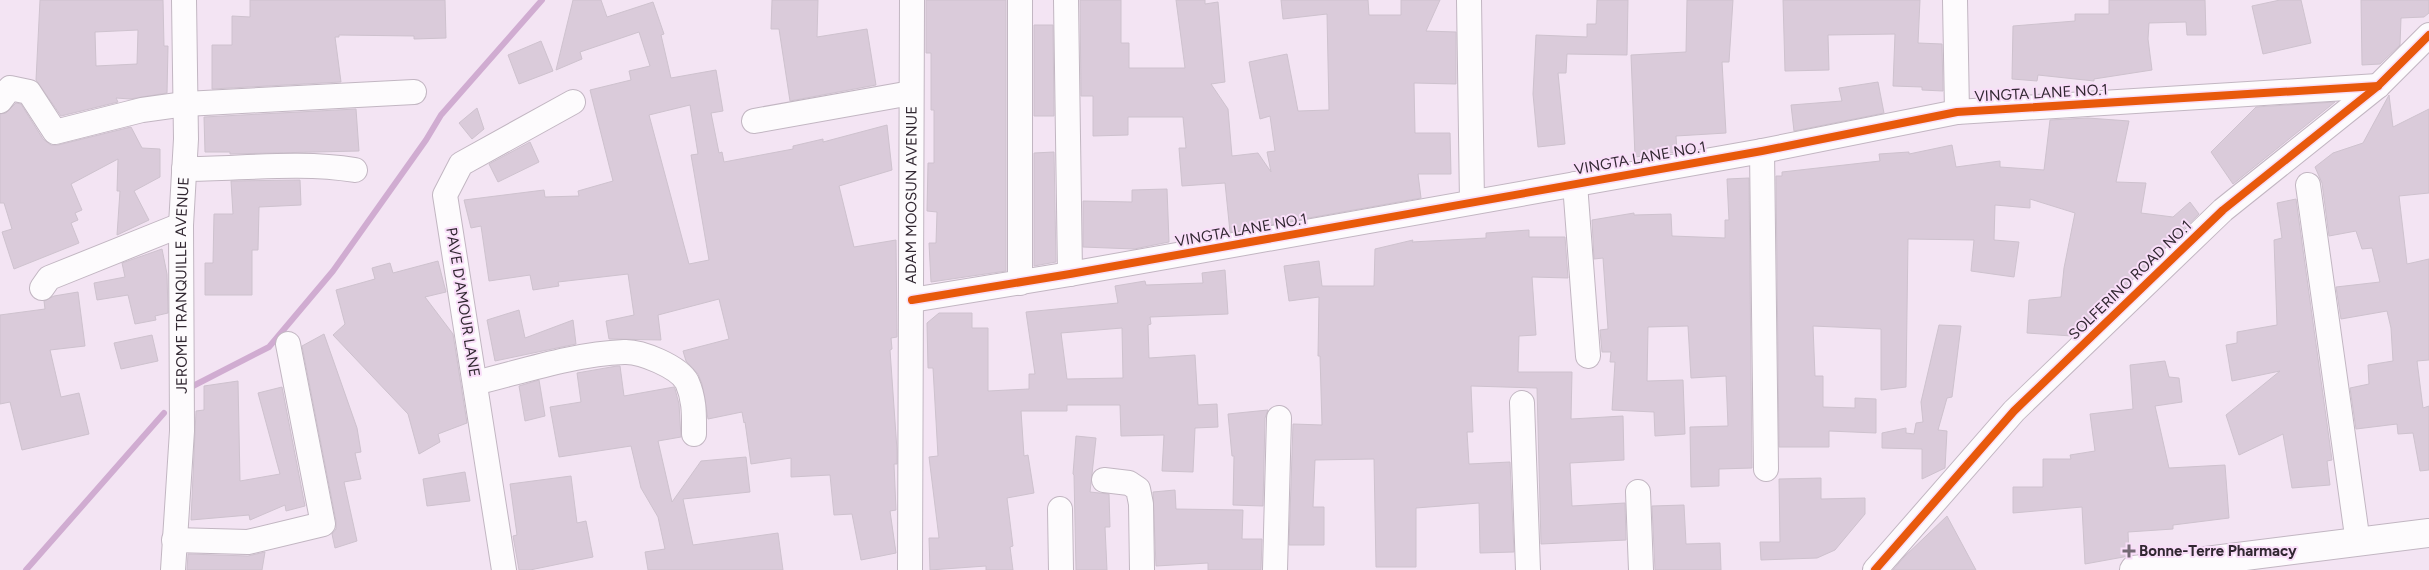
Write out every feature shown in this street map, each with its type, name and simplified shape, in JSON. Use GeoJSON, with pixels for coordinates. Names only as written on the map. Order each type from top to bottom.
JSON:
{"type":"FeatureCollection","features":[{"type":"Feature","properties":{"kind":"main road"},"geometry":{"type":"LineString","coordinates":[[2134,570],[2234,564],[2358,542],[2429,533]]}},
{"type":"Feature","properties":{"kind":"street","name":"JEROME TRANQUILLE AVENUE"},"geometry":{"type":"LineString","coordinates":[[173,570],[182,431],[181,225],[185,104],[184,0]]}},
{"type":"Feature","properties":{"kind":"street","name":"ADAM MOOSUN AVENUE"},"geometry":{"type":"LineString","coordinates":[[910,570],[912,0]]}},
{"type":"Feature","properties":{"kind":"street"},"geometry":{"type":"LineString","coordinates":[[1020,0],[1020,283]]}},
{"type":"Feature","properties":{"kind":"street"},"geometry":{"type":"LineString","coordinates":[[1066,0],[1070,274]]}},
{"type":"Feature","properties":{"kind":"street"},"geometry":{"type":"LineString","coordinates":[[1469,0],[1472,202]]}},
{"type":"Feature","properties":{"kind":"street"},"geometry":{"type":"LineString","coordinates":[[1955,0],[1957,112]]}},
{"type":"Feature","properties":{"kind":"street","name":"SOLFERINO ROAD NO.1"},"geometry":{"type":"LineString","coordinates":[[1875,570],[2028,397],[2223,210],[2378,86],[2429,36]]}},
{"type":"Feature","properties":{"kind":"street","name":"VINGTA LANE NO.1"},"geometry":{"type":"LineString","coordinates":[[912,300],[1020,283],[1762,151],[1957,112],[2378,86]]}},
{"type":"Feature","properties":{"kind":"street"},"geometry":{"type":"LineString","coordinates":[[0,101],[10,88],[29,92],[56,132],[142,110],[185,104],[414,92]]}},
{"type":"Feature","properties":{"kind":"street"},"geometry":{"type":"LineString","coordinates":[[754,121],[911,94]]}},
{"type":"Feature","properties":{"kind":"street","name":"PAVE D'AMOUR LANE"},"geometry":{"type":"LineString","coordinates":[[504,570],[445,195],[461,164],[573,102]]}},
{"type":"Feature","properties":{"kind":"street"},"geometry":{"type":"LineString","coordinates":[[1762,151],[1766,469]]}},
{"type":"Feature","properties":{"kind":"street"},"geometry":{"type":"LineString","coordinates":[[184,170],[330,166],[354,170]]}},
{"type":"Feature","properties":{"kind":"street"},"geometry":{"type":"LineString","coordinates":[[1576,184],[1588,356]]}},
{"type":"Feature","properties":{"kind":"street"},"geometry":{"type":"LineString","coordinates":[[2308,185],[2358,542]]}},
{"type":"Feature","properties":{"kind":"street"},"geometry":{"type":"LineString","coordinates":[[42,288],[49,278],[181,225]]}},
{"type":"Feature","properties":{"kind":"street"},"geometry":{"type":"LineString","coordinates":[[174,540],[248,542],[322,524],[288,344]]}},
{"type":"Feature","properties":{"kind":"street"},"geometry":{"type":"LineString","coordinates":[[475,383],[560,362],[626,351],[663,362],[686,380],[694,403],[694,434]]}},
{"type":"Feature","properties":{"kind":"street"},"geometry":{"type":"LineString","coordinates":[[1522,403],[1528,570]]}},
{"type":"Feature","properties":{"kind":"street"},"geometry":{"type":"LineString","coordinates":[[1275,570],[1279,418]]}},
{"type":"Feature","properties":{"kind":"street"},"geometry":{"type":"LineString","coordinates":[[1104,480],[1130,483],[1138,489],[1141,504],[1142,570]]}},
{"type":"Feature","properties":{"kind":"street"},"geometry":{"type":"LineString","coordinates":[[1638,492],[1642,570]]}},
{"type":"Feature","properties":{"kind":"street"},"geometry":{"type":"LineString","coordinates":[[1060,509],[1061,570]]}},
{"type":"Feature","properties":{"kind":"building"},"geometry":{"type":"Polygon","coordinates":[[[40,0],[163,0],[164,46],[168,46],[167,93],[130,99],[116,98],[118,102],[61,116],[36,80],[40,0]],[[138,30],[95,32],[96,66],[137,64],[138,30]]]}},
{"type":"Feature","properties":{"kind":"building"},"geometry":{"type":"Polygon","coordinates":[[[250,0],[445,0],[446,38],[414,39],[414,36],[339,35],[339,37],[335,37],[341,82],[212,89],[212,45],[232,45],[232,16],[250,17],[250,0]]]}},
{"type":"Feature","properties":{"kind":"building"},"geometry":{"type":"Polygon","coordinates":[[[573,0],[601,0],[607,17],[653,2],[664,34],[661,35],[671,78],[716,70],[723,111],[711,113],[719,153],[722,152],[724,162],[793,149],[793,146],[823,139],[823,142],[887,125],[892,170],[839,186],[854,247],[896,240],[897,337],[891,338],[892,349],[890,350],[897,450],[897,464],[894,464],[896,510],[890,511],[896,553],[861,560],[852,514],[834,515],[830,475],[791,477],[791,458],[751,464],[742,412],[708,419],[702,384],[698,374],[686,361],[683,351],[729,339],[719,299],[658,315],[661,340],[609,339],[606,321],[634,315],[628,274],[558,282],[559,286],[533,290],[530,275],[489,281],[481,226],[471,228],[464,200],[544,190],[545,197],[579,196],[578,191],[613,181],[590,90],[631,80],[629,71],[650,66],[639,32],[580,52],[582,59],[556,70],[573,0]],[[690,105],[649,115],[689,264],[709,260],[691,155],[698,154],[690,105]]]}},
{"type":"Feature","properties":{"kind":"building"},"geometry":{"type":"Polygon","coordinates":[[[772,0],[818,0],[817,37],[867,29],[876,85],[790,101],[779,29],[771,29],[772,0]]]}},
{"type":"Feature","properties":{"kind":"building"},"geometry":{"type":"Polygon","coordinates":[[[926,0],[1006,0],[1006,271],[931,282],[929,243],[936,243],[937,212],[927,211],[928,163],[934,163],[934,110],[931,110],[931,53],[926,53],[926,0]]]}},
{"type":"Feature","properties":{"kind":"building"},"geometry":{"type":"Polygon","coordinates":[[[1080,0],[1121,0],[1121,43],[1129,43],[1129,68],[1185,68],[1176,0],[1205,0],[1205,4],[1218,2],[1225,82],[1211,84],[1228,109],[1232,156],[1258,153],[1271,172],[1267,152],[1275,151],[1270,116],[1260,119],[1249,62],[1287,54],[1298,111],[1329,110],[1327,14],[1283,19],[1281,0],[1368,0],[1369,15],[1401,15],[1401,0],[1440,0],[1426,31],[1456,32],[1456,84],[1414,83],[1415,133],[1450,133],[1451,174],[1418,174],[1421,198],[1230,232],[1225,183],[1182,186],[1179,148],[1186,148],[1183,117],[1128,117],[1128,135],[1093,136],[1093,96],[1081,96],[1080,0]]]}},
{"type":"Feature","properties":{"kind":"building"},"geometry":{"type":"Polygon","coordinates":[[[1597,0],[1628,0],[1627,55],[1567,54],[1566,73],[1558,73],[1565,144],[1538,147],[1533,94],[1536,35],[1587,37],[1587,24],[1596,24],[1597,0]]]}},
{"type":"Feature","properties":{"kind":"building"},"geometry":{"type":"Polygon","coordinates":[[[1687,0],[1733,0],[1729,62],[1722,62],[1726,133],[1676,136],[1677,152],[1635,157],[1631,55],[1686,52],[1687,0]]]}},
{"type":"Feature","properties":{"kind":"building"},"geometry":{"type":"Polygon","coordinates":[[[1783,0],[1920,0],[1918,43],[1942,44],[1943,91],[1922,90],[1922,87],[1893,86],[1895,34],[1828,35],[1829,70],[1785,71],[1783,0]]]}},
{"type":"Feature","properties":{"kind":"building"},"geometry":{"type":"Polygon","coordinates":[[[2109,0],[2205,0],[2206,35],[2187,35],[2186,22],[2149,23],[2148,39],[2152,70],[2094,79],[2094,81],[2038,75],[2037,81],[2012,79],[2013,26],[2075,21],[2075,14],[2109,14],[2109,0]]]}},
{"type":"Feature","properties":{"kind":"building"},"geometry":{"type":"Polygon","coordinates":[[[2280,0],[2301,0],[2311,43],[2263,54],[2252,6],[2280,0]]]}},
{"type":"Feature","properties":{"kind":"building"},"geometry":{"type":"Polygon","coordinates":[[[2361,0],[2429,0],[2429,13],[2424,17],[2401,18],[2400,45],[2380,64],[2362,65],[2361,0]]]}},
{"type":"Feature","properties":{"kind":"building"},"geometry":{"type":"Polygon","coordinates":[[[1034,25],[1053,25],[1054,116],[1034,116],[1034,25]]]}},
{"type":"Feature","properties":{"kind":"building"},"geometry":{"type":"Polygon","coordinates":[[[541,41],[553,71],[519,84],[508,55],[541,41]]]}},
{"type":"Feature","properties":{"kind":"building"},"geometry":{"type":"Polygon","coordinates":[[[1878,82],[1884,113],[1794,131],[1791,105],[1842,101],[1839,88],[1878,82]]]}},
{"type":"Feature","properties":{"kind":"building"},"geometry":{"type":"Polygon","coordinates":[[[2389,95],[2393,127],[2429,109],[2429,193],[2399,196],[2407,264],[2429,259],[2429,360],[2417,361],[2423,408],[2429,406],[2429,470],[2420,471],[2413,433],[2398,434],[2397,424],[2356,429],[2350,388],[2369,384],[2368,365],[2393,361],[2391,328],[2387,311],[2341,319],[2336,287],[2380,282],[2372,248],[2362,249],[2356,231],[2329,236],[2322,183],[2315,167],[2333,153],[2363,143],[2389,95]]]}},
{"type":"Feature","properties":{"kind":"building"},"geometry":{"type":"Polygon","coordinates":[[[2335,102],[2233,184],[2211,152],[2256,107],[2335,102]]]}},
{"type":"Feature","properties":{"kind":"building"},"geometry":{"type":"Polygon","coordinates":[[[16,103],[21,104],[43,139],[51,145],[58,145],[131,127],[142,148],[160,149],[160,177],[134,191],[149,220],[117,235],[120,191],[117,191],[118,159],[71,184],[82,210],[75,213],[78,220],[71,223],[79,243],[14,269],[2,232],[12,229],[4,203],[0,203],[0,114],[6,113],[16,103]]]}},
{"type":"Feature","properties":{"kind":"building"},"geometry":{"type":"Polygon","coordinates":[[[477,108],[484,129],[472,139],[459,123],[477,108]]]}},
{"type":"Feature","properties":{"kind":"building"},"geometry":{"type":"Polygon","coordinates":[[[356,109],[359,151],[230,154],[230,152],[205,152],[204,117],[356,109]]]}},
{"type":"Feature","properties":{"kind":"building"},"geometry":{"type":"Polygon","coordinates":[[[2088,118],[2129,121],[2116,182],[2146,183],[2141,213],[2173,217],[2190,202],[2199,214],[2072,336],[2027,333],[2029,300],[2061,297],[2064,268],[2075,213],[2030,199],[2030,208],[1995,205],[1994,240],[2019,242],[2014,277],[1971,271],[1974,240],[1908,239],[1906,387],[1881,390],[1881,329],[1813,326],[1815,376],[1823,376],[1823,407],[1855,408],[1855,398],[1876,399],[1876,433],[1829,431],[1829,447],[1779,447],[1776,176],[1782,176],[1782,172],[1880,161],[1879,154],[1909,152],[1909,154],[1952,145],[1956,167],[2000,161],[2000,167],[2044,170],[2050,120],[2088,118]]]}},
{"type":"Feature","properties":{"kind":"building"},"geometry":{"type":"Polygon","coordinates":[[[530,142],[539,162],[498,182],[489,164],[530,142]]]}},
{"type":"Feature","properties":{"kind":"building"},"geometry":{"type":"Polygon","coordinates":[[[1054,152],[1056,262],[1034,266],[1034,153],[1054,152]]]}},
{"type":"Feature","properties":{"kind":"building"},"geometry":{"type":"Polygon","coordinates":[[[1749,178],[1752,468],[1719,469],[1719,486],[1691,487],[1690,427],[1728,426],[1726,376],[1691,378],[1688,326],[1648,327],[1647,381],[1683,380],[1685,434],[1655,436],[1654,412],[1612,410],[1615,362],[1610,362],[1611,352],[1602,352],[1600,330],[1608,329],[1603,258],[1594,259],[1592,220],[1634,213],[1634,215],[1671,214],[1672,236],[1725,238],[1725,220],[1729,220],[1727,179],[1749,178]]]}},
{"type":"Feature","properties":{"kind":"building"},"geometry":{"type":"Polygon","coordinates":[[[300,180],[301,205],[259,207],[258,250],[252,250],[252,295],[205,295],[205,263],[213,263],[214,214],[233,214],[231,181],[300,180]]]}},
{"type":"Feature","properties":{"kind":"building"},"geometry":{"type":"Polygon","coordinates":[[[1167,189],[1169,242],[1134,249],[1083,247],[1083,201],[1132,202],[1132,190],[1167,189]]]}},
{"type":"Feature","properties":{"kind":"building"},"geometry":{"type":"Polygon","coordinates":[[[2296,199],[2332,460],[2327,461],[2330,485],[2292,488],[2283,434],[2239,455],[2226,415],[2280,371],[2232,381],[2226,345],[2237,343],[2237,332],[2277,325],[2274,240],[2282,238],[2277,203],[2296,199]]]}},
{"type":"Feature","properties":{"kind":"building"},"geometry":{"type":"Polygon","coordinates":[[[1529,230],[1529,237],[1565,237],[1568,278],[1532,277],[1536,335],[1519,336],[1518,372],[1572,372],[1571,419],[1623,416],[1624,460],[1570,463],[1572,506],[1625,503],[1626,540],[1541,544],[1537,388],[1471,386],[1473,432],[1467,432],[1469,464],[1510,462],[1514,552],[1480,553],[1479,503],[1416,508],[1416,567],[1376,567],[1374,459],[1315,460],[1313,507],[1324,507],[1324,545],[1289,545],[1293,424],[1322,425],[1320,356],[1318,356],[1319,297],[1289,301],[1284,266],[1319,261],[1322,286],[1374,286],[1375,249],[1413,240],[1412,242],[1486,238],[1486,233],[1529,230]]]}},
{"type":"Feature","properties":{"kind":"building"},"geometry":{"type":"Polygon","coordinates":[[[162,249],[167,274],[168,313],[155,316],[156,320],[135,324],[128,295],[97,300],[94,283],[125,277],[122,263],[162,249]]]}},
{"type":"Feature","properties":{"kind":"building"},"geometry":{"type":"Polygon","coordinates":[[[438,261],[446,292],[425,297],[453,334],[467,423],[438,434],[440,442],[419,454],[408,414],[333,335],[345,324],[336,290],[375,279],[372,268],[390,263],[393,273],[438,261]]]}},
{"type":"Feature","properties":{"kind":"building"},"geometry":{"type":"Polygon","coordinates":[[[1225,270],[1228,314],[1150,317],[1151,324],[1148,325],[1149,358],[1195,355],[1198,405],[1217,404],[1218,427],[1195,428],[1193,472],[1162,471],[1164,435],[1121,436],[1120,405],[1067,405],[1067,411],[1021,411],[1024,456],[1028,455],[1034,493],[1007,498],[1013,546],[1010,547],[1013,570],[986,570],[986,566],[930,570],[929,538],[939,538],[929,457],[938,456],[933,368],[928,368],[927,323],[939,313],[972,313],[972,328],[988,328],[988,391],[1029,389],[1029,374],[1035,374],[1026,312],[1118,303],[1115,286],[1145,281],[1146,285],[1203,283],[1202,273],[1225,270]],[[1122,328],[1061,333],[1067,379],[1123,378],[1122,328]]]}},
{"type":"Feature","properties":{"kind":"building"},"geometry":{"type":"Polygon","coordinates":[[[78,292],[85,346],[50,350],[61,397],[79,393],[89,434],[22,450],[10,402],[0,404],[0,315],[45,309],[44,301],[54,296],[78,292]]]}},
{"type":"Feature","properties":{"kind":"building"},"geometry":{"type":"Polygon","coordinates":[[[519,310],[525,338],[573,320],[576,344],[495,361],[487,320],[519,310]]]}},
{"type":"Feature","properties":{"kind":"building"},"geometry":{"type":"Polygon","coordinates":[[[1939,325],[1961,326],[1952,397],[1947,398],[1938,430],[1947,431],[1945,468],[1922,479],[1922,449],[1882,448],[1882,433],[1906,428],[1906,433],[1914,434],[1916,423],[1923,422],[1921,402],[1939,325]]]}},
{"type":"Feature","properties":{"kind":"building"},"geometry":{"type":"Polygon","coordinates":[[[324,334],[357,428],[361,452],[355,453],[361,479],[344,482],[357,541],[335,548],[332,534],[336,529],[336,521],[302,346],[324,334]]]}},
{"type":"Feature","properties":{"kind":"building"},"geometry":{"type":"Polygon","coordinates":[[[152,335],[158,361],[121,369],[114,343],[152,335]]]}},
{"type":"Feature","properties":{"kind":"building"},"geometry":{"type":"Polygon","coordinates":[[[2165,361],[2169,377],[2179,378],[2182,402],[2155,406],[2169,468],[2225,465],[2229,518],[2173,525],[2173,529],[2128,532],[2129,556],[2085,564],[2082,507],[2013,513],[2013,487],[2043,487],[2043,459],[2071,459],[2070,455],[2095,451],[2090,414],[2133,409],[2130,365],[2165,361]]]}},
{"type":"Feature","properties":{"kind":"building"},"geometry":{"type":"Polygon","coordinates":[[[620,366],[624,396],[674,387],[675,389],[679,404],[681,437],[658,441],[672,502],[701,461],[746,457],[750,492],[683,499],[693,545],[778,533],[783,570],[648,570],[645,552],[665,549],[658,517],[641,488],[631,446],[559,457],[550,407],[581,402],[577,373],[620,366]]]}},
{"type":"Feature","properties":{"kind":"building"},"geometry":{"type":"Polygon","coordinates":[[[539,380],[545,416],[525,421],[519,386],[539,380]]]}},
{"type":"Feature","properties":{"kind":"building"},"geometry":{"type":"Polygon","coordinates":[[[238,381],[240,481],[280,474],[258,393],[282,387],[305,506],[286,511],[285,505],[250,520],[249,515],[191,520],[196,411],[204,410],[204,386],[238,381]]]}},
{"type":"Feature","properties":{"kind":"building"},"geometry":{"type":"Polygon","coordinates":[[[1268,410],[1265,418],[1263,506],[1233,505],[1234,456],[1232,456],[1228,414],[1268,410]]]}},
{"type":"Feature","properties":{"kind":"building"},"geometry":{"type":"Polygon","coordinates":[[[1076,436],[1096,438],[1090,492],[1109,494],[1110,527],[1105,527],[1107,570],[1076,570],[1073,474],[1076,436]]]}},
{"type":"Feature","properties":{"kind":"building"},"geometry":{"type":"Polygon","coordinates":[[[465,472],[470,501],[427,506],[423,479],[465,472]]]}},
{"type":"Feature","properties":{"kind":"building"},"geometry":{"type":"Polygon","coordinates":[[[571,476],[577,523],[586,521],[593,557],[530,570],[519,570],[513,536],[517,535],[510,484],[571,476]]]}},
{"type":"Feature","properties":{"kind":"building"},"geometry":{"type":"Polygon","coordinates":[[[1821,478],[1821,499],[1865,498],[1865,514],[1835,550],[1817,558],[1761,560],[1760,542],[1780,542],[1779,479],[1821,478]]]}},
{"type":"Feature","properties":{"kind":"building"},"geometry":{"type":"Polygon","coordinates":[[[1175,490],[1176,509],[1243,510],[1242,539],[1262,539],[1261,570],[1208,570],[1208,563],[1156,566],[1153,492],[1175,490]]]}},
{"type":"Feature","properties":{"kind":"building"},"geometry":{"type":"Polygon","coordinates":[[[1684,505],[1686,544],[1720,543],[1721,570],[1655,570],[1652,506],[1684,505]]]}},
{"type":"Feature","properties":{"kind":"building"},"geometry":{"type":"Polygon","coordinates":[[[1947,516],[1976,570],[1893,570],[1904,557],[1947,516]]]}},
{"type":"Feature","properties":{"kind":"building"},"geometry":{"type":"Polygon","coordinates":[[[265,552],[262,570],[187,570],[188,554],[248,556],[265,552]]]}},
{"type":"Feature","properties":{"kind":"waterway"},"geometry":{"type":"LineString","coordinates":[[193,386],[269,347],[333,271],[426,140],[441,115],[542,0]]}},
{"type":"Feature","properties":{"kind":"waterway"},"geometry":{"type":"LineString","coordinates":[[26,570],[164,413]]}},
{"type":"Feature","properties":{"kind":"cycle path"},"geometry":{"type":"LineString","coordinates":[[1875,570],[2014,411],[2223,210],[2378,86],[2429,35]]}},
{"type":"Feature","properties":{"kind":"cycle path"},"geometry":{"type":"LineString","coordinates":[[912,300],[1070,274],[1762,151],[1957,112],[2378,86]]}},
{"type":"Feature","properties":{"kind":"place","name":"Bonne-Terre Pharmacy"},"geometry":{"type":"Point","coordinates":[2129,551]}}]}
